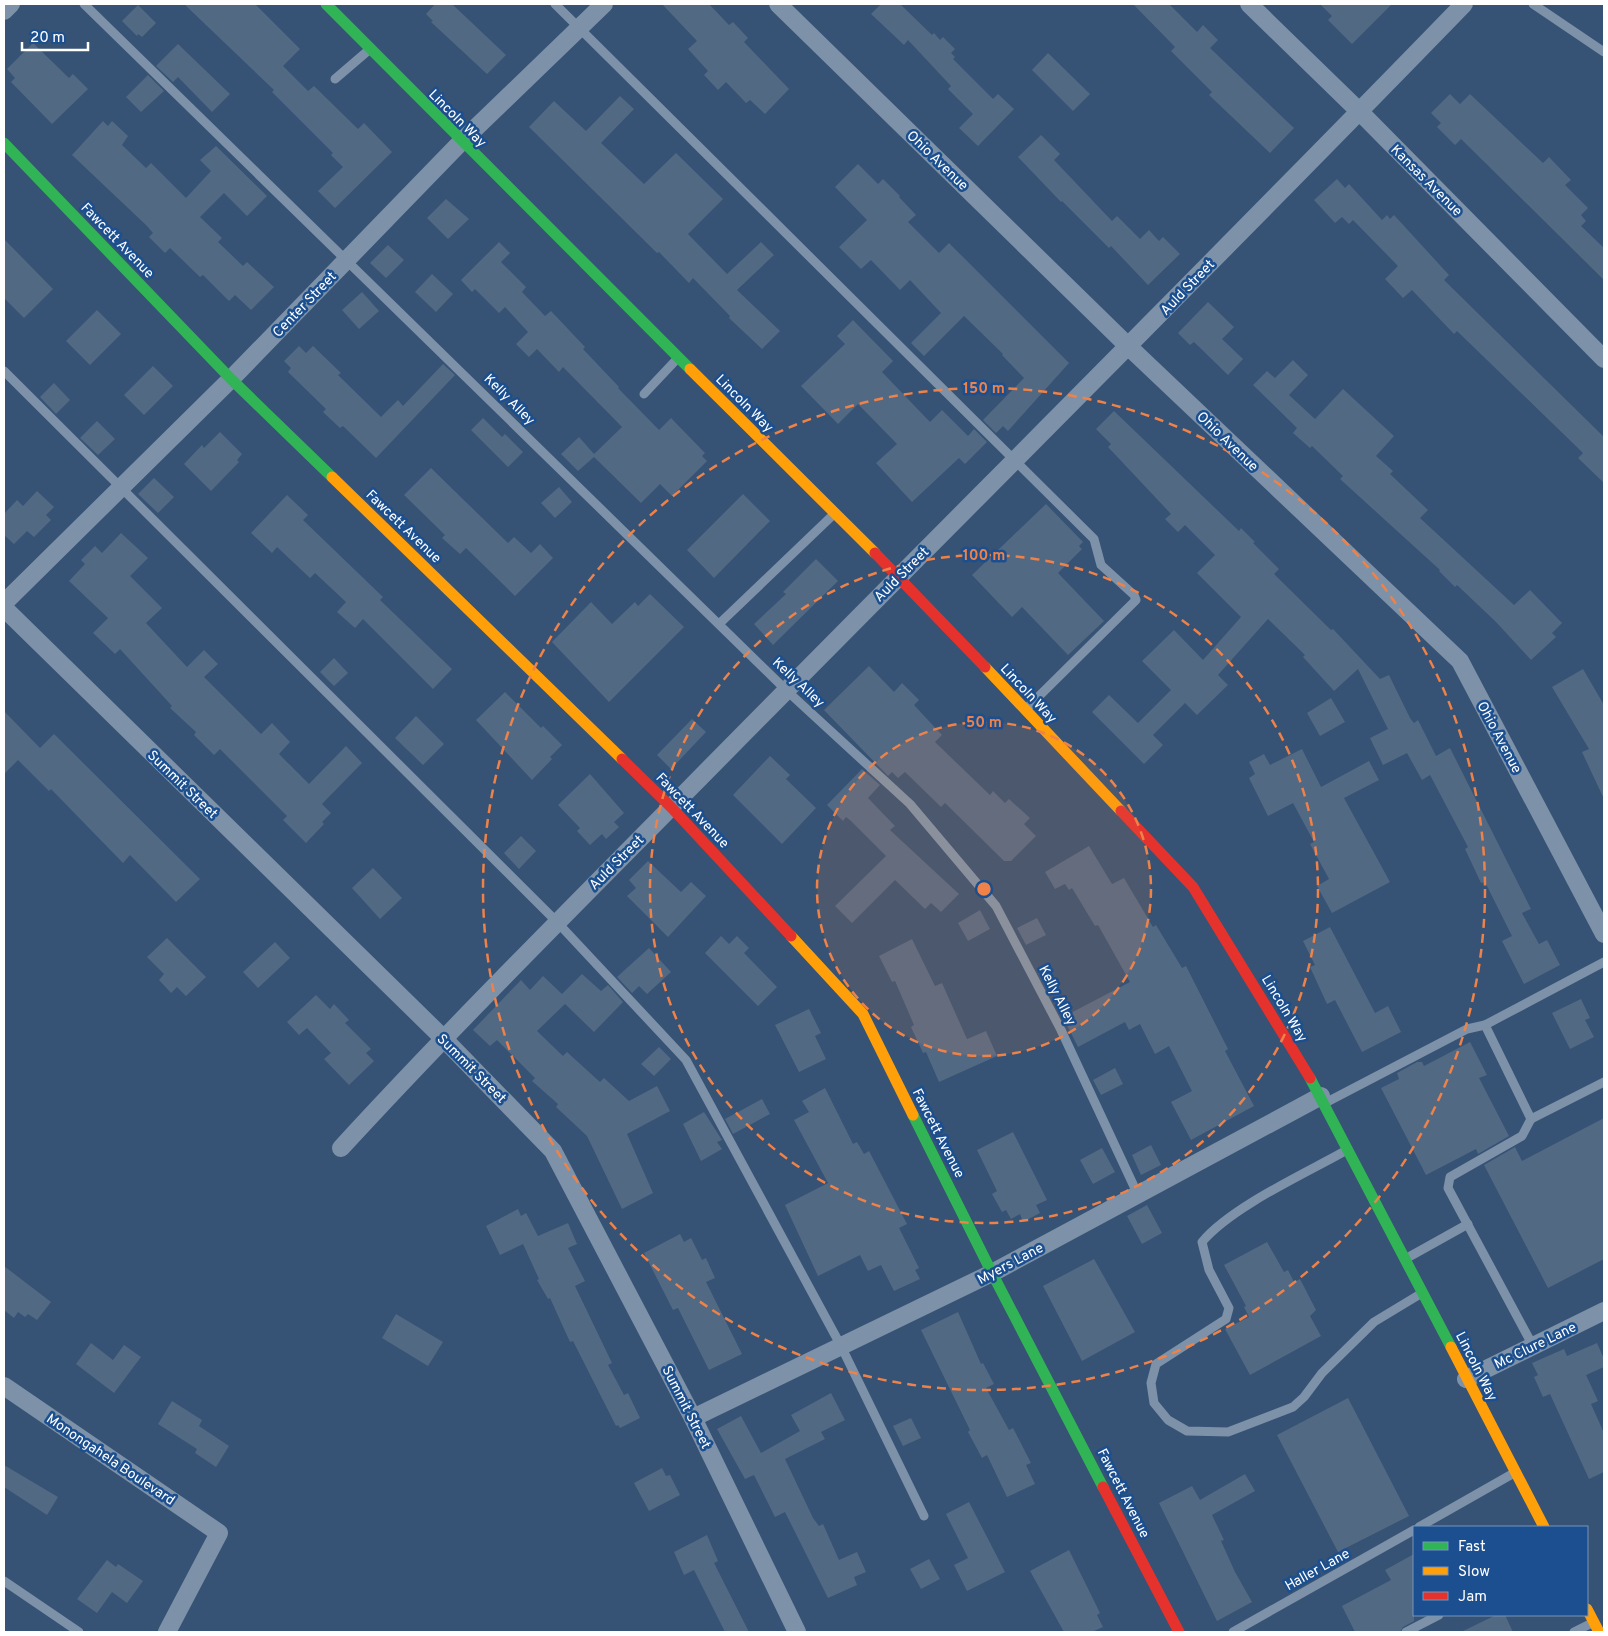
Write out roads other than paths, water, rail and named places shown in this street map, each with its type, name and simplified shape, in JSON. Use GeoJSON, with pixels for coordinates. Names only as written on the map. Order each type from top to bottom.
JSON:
{"type":"FeatureCollection","features":[{"type":"Feature","properties":{"kind":"main road","name":"Lincoln Way"},"geometry":{"type":"LineString","coordinates":[[326,4],[461,142],[898,576],[1193,887],[1322,1099],[1543,1526]]}},
{"type":"Feature","properties":{"kind":"main road","name":"Fawcett Avenue"},"geometry":{"type":"LineString","coordinates":[[4,142],[231,379],[671,807],[863,1014],[992,1273],[1179,1632]]}},
{"type":"Feature","properties":{"kind":"main road"},"geometry":{"type":"LineString","coordinates":[[1588,1611],[1596,1627]]}},
{"type":"Feature","properties":{"kind":"street"},"geometry":{"type":"LineString","coordinates":[[4,11],[11,4]]}},
{"type":"Feature","properties":{"kind":"street","name":"Center Street"},"geometry":{"type":"LineString","coordinates":[[4,604],[231,379],[461,142],[604,4]]}},
{"type":"Feature","properties":{"kind":"street","name":"Ohio Avenue"},"geometry":{"type":"LineString","coordinates":[[778,4],[1129,347],[1460,662],[1604,934]]}},
{"type":"Feature","properties":{"kind":"street","name":"Kansas Avenue"},"geometry":{"type":"LineString","coordinates":[[1248,4],[1360,112],[1604,358]]}},
{"type":"Feature","properties":{"kind":"street","name":"Auld Street"},"geometry":{"type":"LineString","coordinates":[[341,1148],[443,1038],[898,576],[1129,347],[1464,4]]}},
{"type":"Feature","properties":{"kind":"street","name":"Summit Street"},"geometry":{"type":"LineString","coordinates":[[4,608],[443,1038],[553,1151],[693,1418],[798,1632]]}},
{"type":"Feature","properties":{"kind":"street","name":"Myers Lane"},"geometry":{"type":"LineString","coordinates":[[693,1418],[992,1273],[1322,1099]]}},
{"type":"Feature","properties":{"kind":"street","name":"Mc Clure Lane"},"geometry":{"type":"LineString","coordinates":[[1466,1378],[1604,1311]]}},
{"type":"Feature","properties":{"kind":"street","name":"Monongahela Boulevard"},"geometry":{"type":"LineString","coordinates":[[4,1386],[219,1533],[167,1632]]}},
{"type":"Feature","properties":{"kind":"lane","name":"Kelly Alley"},"geometry":{"type":"LineString","coordinates":[[84,4],[786,690],[910,804],[996,906],[1061,1030],[1138,1195]]}},
{"type":"Feature","properties":{"kind":"lane"},"geometry":{"type":"LineString","coordinates":[[555,4],[1094,539],[1101,565],[1134,595],[1136,600],[1025,710]]}},
{"type":"Feature","properties":{"kind":"lane"},"geometry":{"type":"LineString","coordinates":[[1533,4],[1604,52]]}},
{"type":"Feature","properties":{"kind":"lane"},"geometry":{"type":"LineString","coordinates":[[335,79],[370,49]]}},
{"type":"Feature","properties":{"kind":"lane"},"geometry":{"type":"LineString","coordinates":[[644,394],[678,358]]}},
{"type":"Feature","properties":{"kind":"lane"},"geometry":{"type":"LineString","coordinates":[[4,371],[557,922],[686,1060],[841,1346],[924,1516]]}},
{"type":"Feature","properties":{"kind":"lane"},"geometry":{"type":"LineString","coordinates":[[719,624],[835,513]]}},
{"type":"Feature","properties":{"kind":"lane"},"geometry":{"type":"LineString","coordinates":[[1322,1099],[1467,1029],[1484,1025],[1604,962]]}},
{"type":"Feature","properties":{"kind":"lane"},"geometry":{"type":"LineString","coordinates":[[1484,1025],[1531,1119]]}},
{"type":"Feature","properties":{"kind":"lane"},"geometry":{"type":"LineString","coordinates":[[1533,1346],[1448,1188],[1450,1177],[1522,1136],[1531,1119],[1604,1082]]}},
{"type":"Feature","properties":{"kind":"lane"},"geometry":{"type":"LineString","coordinates":[[1348,1150],[1251,1203],[1210,1233],[1202,1242],[1209,1270],[1229,1308],[1226,1319],[1156,1364],[1151,1383],[1154,1403],[1168,1420],[1187,1430],[1228,1432],[1293,1407],[1304,1397],[1322,1373],[1374,1322],[1422,1292]]}},
{"type":"Feature","properties":{"kind":"lane"},"geometry":{"type":"LineString","coordinates":[[1405,1259],[1468,1224]]}},
{"type":"Feature","properties":{"kind":"lane"},"geometry":{"type":"LineString","coordinates":[[1421,1526],[1516,1472]]}},
{"type":"Feature","properties":{"kind":"lane","name":"Haller Lane"},"geometry":{"type":"LineString","coordinates":[[1233,1632],[1413,1531]]}},
{"type":"Feature","properties":{"kind":"lane"},"geometry":{"type":"LineString","coordinates":[[4,1581],[79,1632]]}},
{"type":"Feature","properties":{"kind":"lane"},"geometry":{"type":"LineString","coordinates":[[1406,1632],[1437,1616]]}},
{"type":"Feature","properties":{"kind":"lane"},"geometry":{"type":"LineString","coordinates":[[1574,1632],[1596,1627]]}}]}
